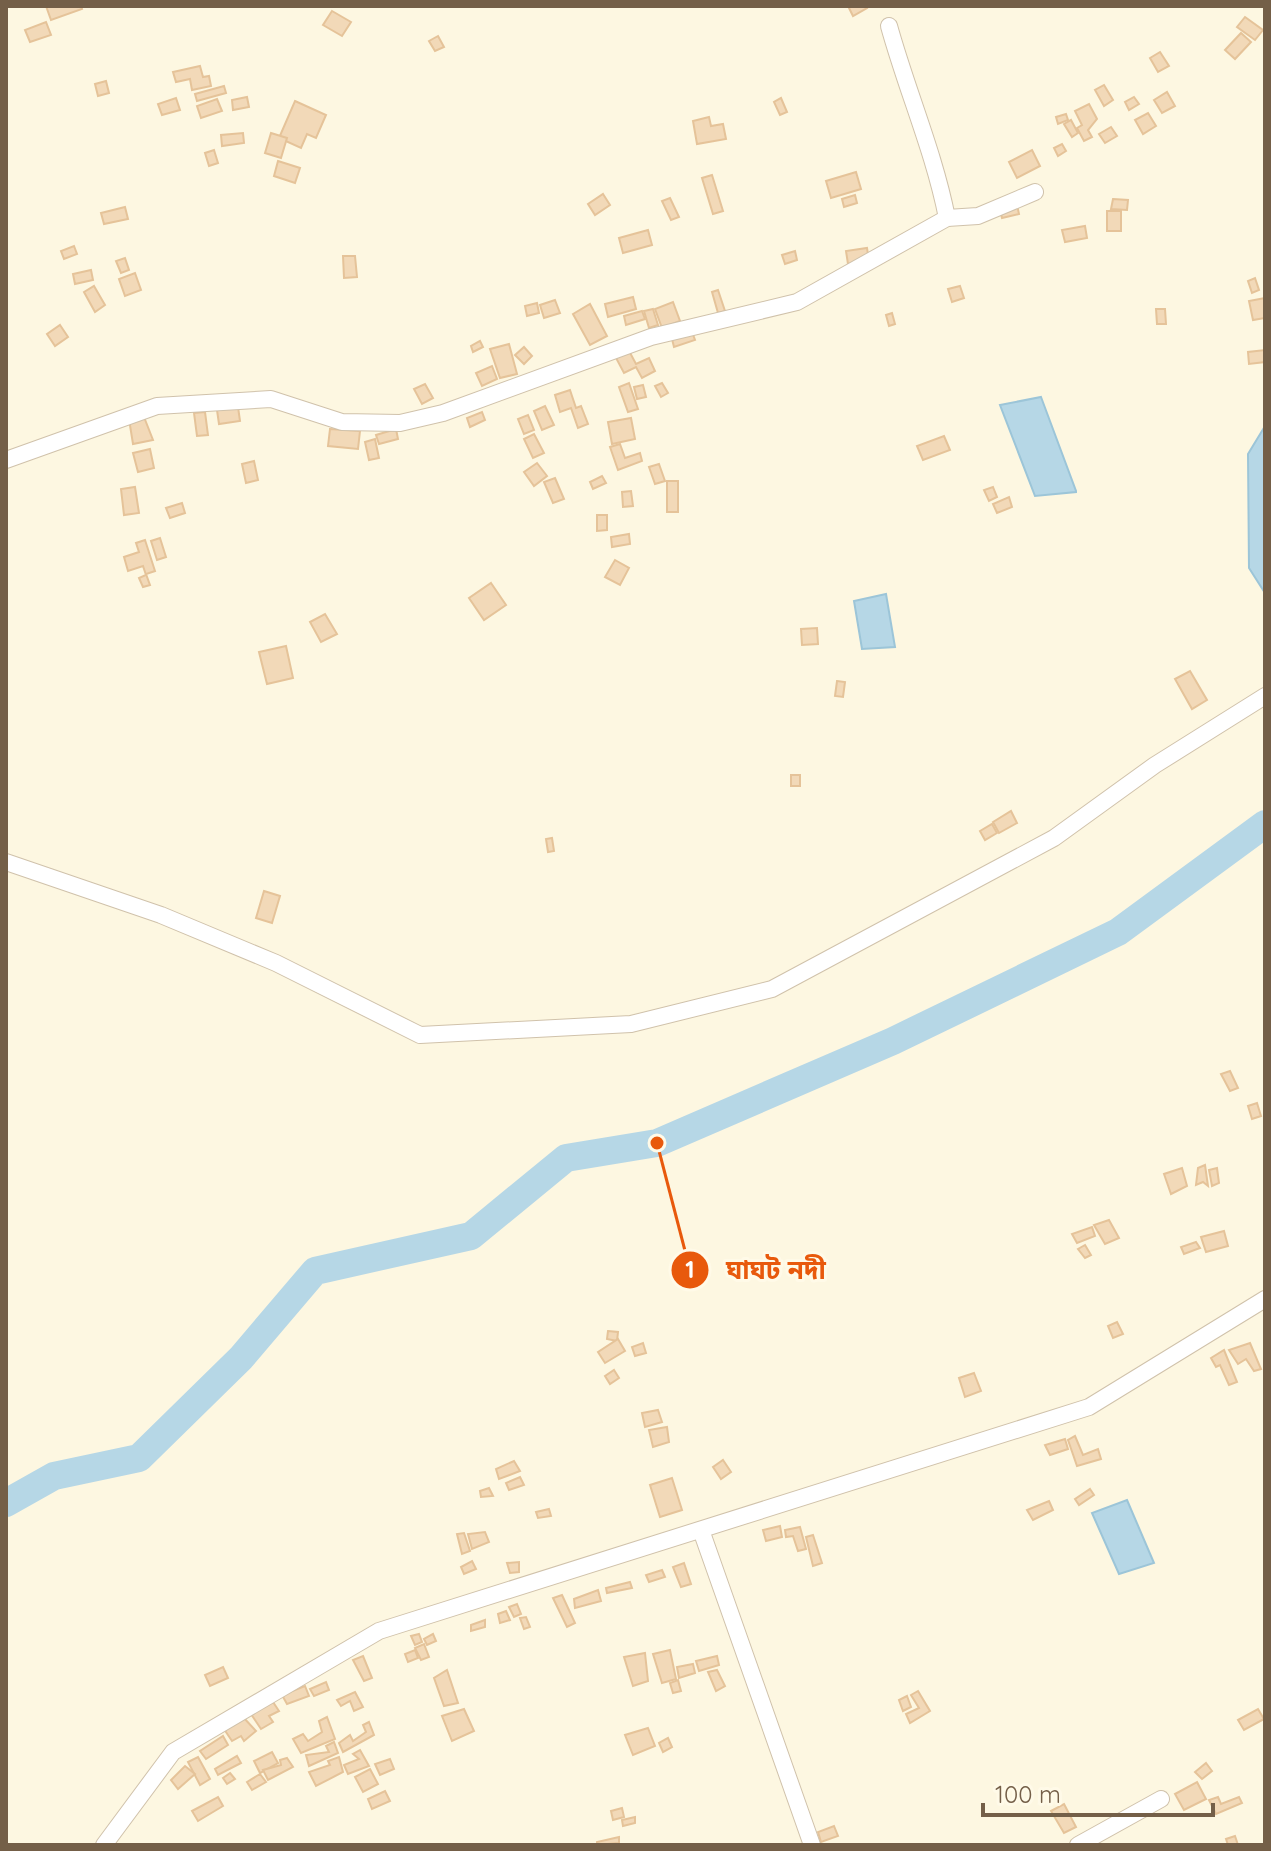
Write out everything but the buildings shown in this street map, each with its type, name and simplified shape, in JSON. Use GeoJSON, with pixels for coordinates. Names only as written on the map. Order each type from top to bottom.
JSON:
{"type":"FeatureCollection","features":[{"type":"Feature","properties":{"kind":"street"},"geometry":{"type":"LineString","coordinates":[[889,26],[905,84],[935,160],[947,218]]}},
{"type":"Feature","properties":{"kind":"street"},"geometry":{"type":"LineString","coordinates":[[6,460],[157,406],[271,399],[342,422],[400,423],[443,413],[651,337],[797,302],[947,218],[978,216],[1035,192]]}},
{"type":"Feature","properties":{"kind":"street"},"geometry":{"type":"LineString","coordinates":[[6,862],[161,915],[247,951],[420,1035],[631,1024],[772,989],[1054,838],[1155,765],[1265,696]]}},
{"type":"Feature","properties":{"kind":"street"},"geometry":{"type":"LineString","coordinates":[[104,1845],[173,1752],[379,1631],[1089,1407],[1265,1299]]}},
{"type":"Feature","properties":{"kind":"street"},"geometry":{"type":"LineString","coordinates":[[701,1530],[812,1845]]}},
{"type":"Feature","properties":{"kind":"street"},"geometry":{"type":"LineString","coordinates":[[1078,1845],[1161,1799]]}},
{"type":"Feature","properties":{"kind":"water"},"geometry":{"type":"Polygon","coordinates":[[[1041,397],[1076,492],[1035,496],[1000,405],[1041,397]]]}},
{"type":"Feature","properties":{"kind":"water"},"geometry":{"type":"Polygon","coordinates":[[[1265,426],[1265,593],[1249,568],[1248,454],[1265,426]]]}},
{"type":"Feature","properties":{"kind":"water"},"geometry":{"type":"Polygon","coordinates":[[[886,594],[895,647],[862,649],[854,601],[886,594]]]}},
{"type":"Feature","properties":{"kind":"water"},"geometry":{"type":"Polygon","coordinates":[[[1127,1500],[1154,1563],[1119,1574],[1092,1513],[1127,1500]]]}},
{"type":"Feature","properties":{"kind":"waterway"},"geometry":{"type":"LineString","coordinates":[[6,1503],[54,1476],[139,1458],[241,1358],[315,1271],[471,1236],[566,1158],[657,1143],[893,1041],[1118,932],[1265,824]]}},
{"type":"Feature","properties":{"kind":"place","name":"ঘাঘট নদী"},"geometry":{"type":"Point","coordinates":[657,1143]}}]}
